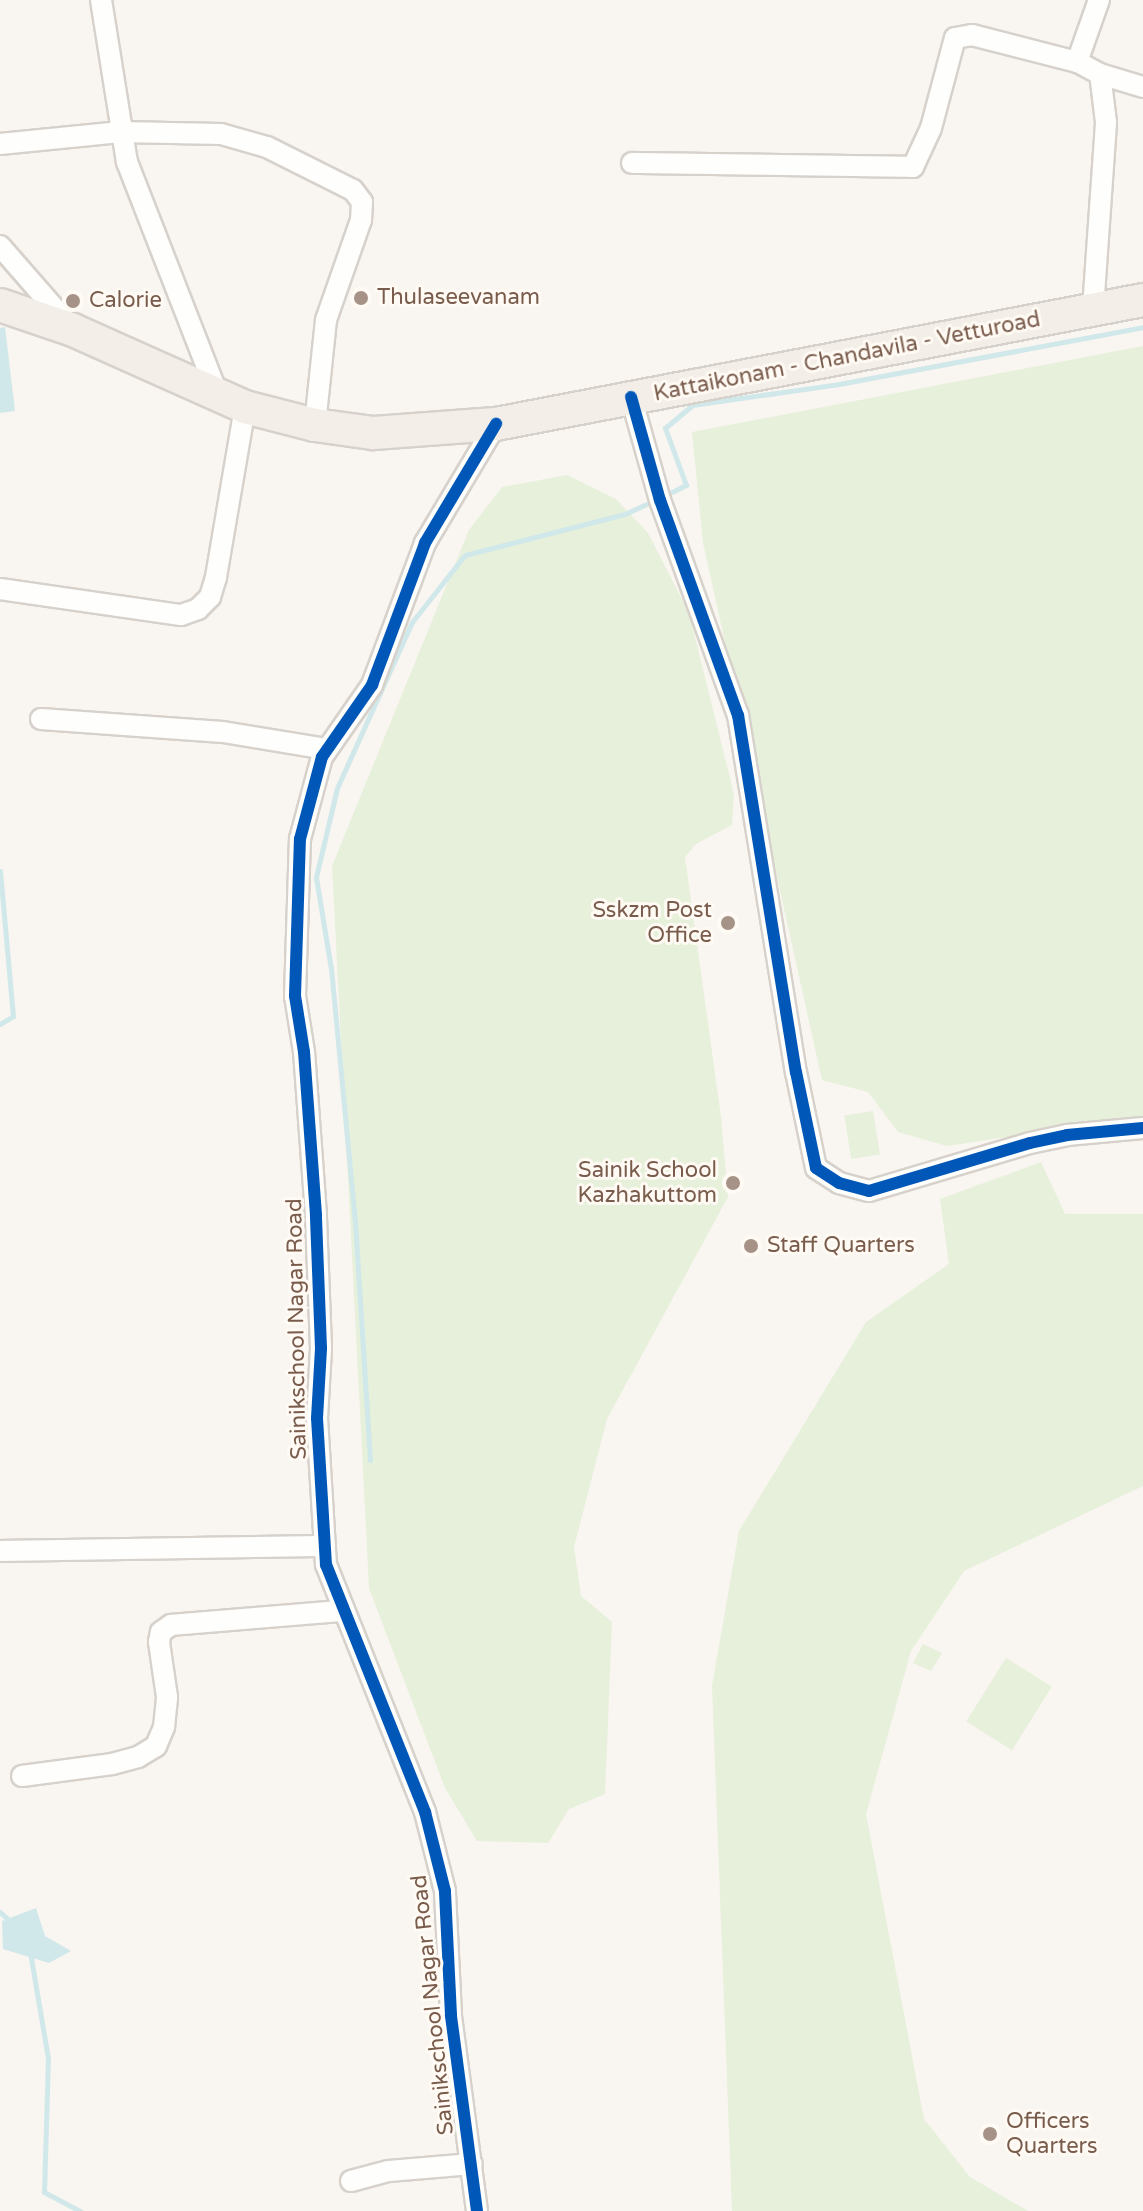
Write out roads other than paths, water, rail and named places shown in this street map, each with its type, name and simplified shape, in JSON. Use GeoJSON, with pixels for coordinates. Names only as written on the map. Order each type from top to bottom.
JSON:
{"type":"FeatureCollection","features":[{"type":"Feature","properties":{"kind":"main road","name":"Kattaikonam - Chandavila - Vetturoad"},"geometry":{"type":"LineString","coordinates":[[0,305],[73,330],[232,402],[315,425],[373,433],[496,424],[1143,300]]}},
{"type":"Feature","properties":{"kind":"street"},"geometry":{"type":"LineString","coordinates":[[0,589],[181,615],[198,609],[210,597],[216,577],[232,402],[127,162],[101,0]]}},
{"type":"Feature","properties":{"kind":"street"},"geometry":{"type":"LineString","coordinates":[[1077,62],[1099,0]]}},
{"type":"Feature","properties":{"kind":"street"},"geometry":{"type":"LineString","coordinates":[[632,163],[913,167],[931,128],[955,38],[972,35],[1077,62],[1100,74],[1143,87]]}},
{"type":"Feature","properties":{"kind":"street"},"geometry":{"type":"LineString","coordinates":[[1093,309],[1106,122],[1100,74]]}},
{"type":"Feature","properties":{"kind":"street"},"geometry":{"type":"LineString","coordinates":[[0,144],[120,132],[221,134],[267,147],[353,190],[362,202],[361,220],[326,320],[315,425]]}},
{"type":"Feature","properties":{"kind":"street"},"geometry":{"type":"LineString","coordinates":[[0,246],[73,330]]}},
{"type":"Feature","properties":{"kind":"street"},"geometry":{"type":"LineString","coordinates":[[631,397],[660,500],[738,715],[796,1072],[816,1168],[839,1183],[869,1191],[1030,1143],[1067,1135],[1143,1128]]}},
{"type":"Feature","properties":{"kind":"street","name":"Sainikschool Nagar Road"},"geometry":{"type":"LineString","coordinates":[[477,2211],[451,2015],[445,1891],[425,1812],[326,1565],[317,1418],[321,1348],[316,1215],[304,1052],[295,996],[300,839],[326,749],[372,685],[425,543],[496,424]]}},
{"type":"Feature","properties":{"kind":"street"},"geometry":{"type":"LineString","coordinates":[[41,719],[223,732],[326,749]]}},
{"type":"Feature","properties":{"kind":"street"},"geometry":{"type":"LineString","coordinates":[[0,1551],[325,1546]]}},
{"type":"Feature","properties":{"kind":"street"},"geometry":{"type":"LineString","coordinates":[[22,1776],[112,1764],[138,1757],[156,1746],[164,1727],[167,1697],[159,1642],[161,1632],[171,1625],[342,1611]]}},
{"type":"Feature","properties":{"kind":"street"},"geometry":{"type":"LineString","coordinates":[[351,2181],[389,2171],[472,2164]]}},
{"type":"Feature","properties":{"kind":"water"},"geometry":{"type":"Polygon","coordinates":[[[5,327],[15,411],[0,413],[0,328],[5,327]]]}},
{"type":"Feature","properties":{"kind":"water"},"geometry":{"type":"Polygon","coordinates":[[[36,1908],[45,1936],[71,1951],[49,1963],[3,1949],[2,1921],[36,1908]]]}},
{"type":"Feature","properties":{"kind":"waterway"},"geometry":{"type":"LineString","coordinates":[[672,492],[686,485],[665,428],[692,405],[839,384],[1143,327]]}},
{"type":"Feature","properties":{"kind":"waterway"},"geometry":{"type":"LineString","coordinates":[[370,1460],[355,1222],[331,969],[316,877],[337,788],[412,622],[465,555],[625,514],[646,504]]}},
{"type":"Feature","properties":{"kind":"waterway"},"geometry":{"type":"LineString","coordinates":[[0,871],[13,1016],[0,1024]]}},
{"type":"Feature","properties":{"kind":"waterway"},"geometry":{"type":"LineString","coordinates":[[0,1912],[11,1922]]}},
{"type":"Feature","properties":{"kind":"waterway"},"geometry":{"type":"LineString","coordinates":[[30,1952],[48,2058],[44,2192],[80,2211]]}},
{"type":"Feature","properties":{"kind":"place","name":"Thulaseevanam"},"geometry":{"type":"Point","coordinates":[361,298]}},
{"type":"Feature","properties":{"kind":"place","name":"Calorie"},"geometry":{"type":"Point","coordinates":[73,301]}},
{"type":"Feature","properties":{"kind":"place","name":"Sskzm Post Office"},"geometry":{"type":"Point","coordinates":[728,923]}},
{"type":"Feature","properties":{"kind":"place","name":"Sainik School Kazhakuttom"},"geometry":{"type":"Point","coordinates":[733,1183]}},
{"type":"Feature","properties":{"kind":"place","name":"Staff Quarters"},"geometry":{"type":"Point","coordinates":[751,1246]}},
{"type":"Feature","properties":{"kind":"place","name":"Officers Quarters"},"geometry":{"type":"Point","coordinates":[990,2134]}}]}
